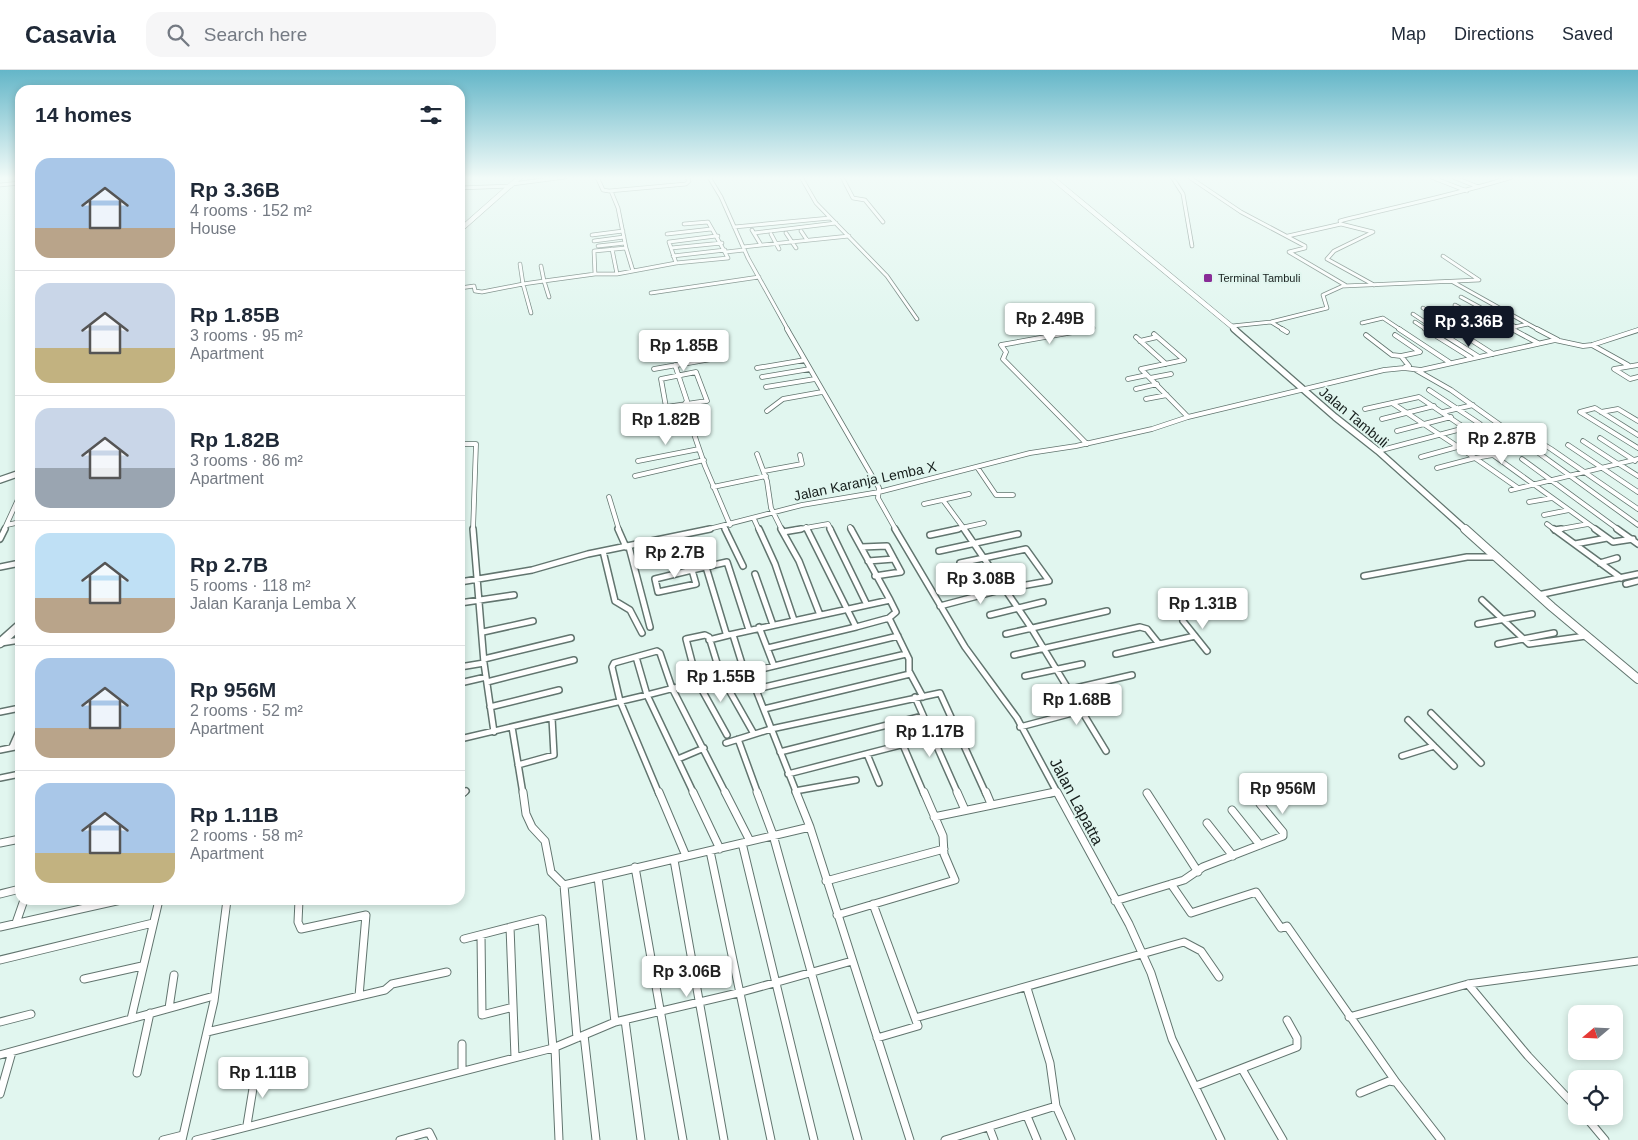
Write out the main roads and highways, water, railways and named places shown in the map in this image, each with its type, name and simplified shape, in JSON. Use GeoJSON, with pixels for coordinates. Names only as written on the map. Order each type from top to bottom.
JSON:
{"type":"FeatureCollection","features":[{"type":"Feature","properties":{"kind":"main road"},"geometry":{"type":"LineString","coordinates":[[0,643],[15,630]]}},
{"type":"Feature","properties":{"kind":"place","name":"Terminal Tambuli"},"geometry":{"type":"Point","coordinates":[1208,278]}}]}
